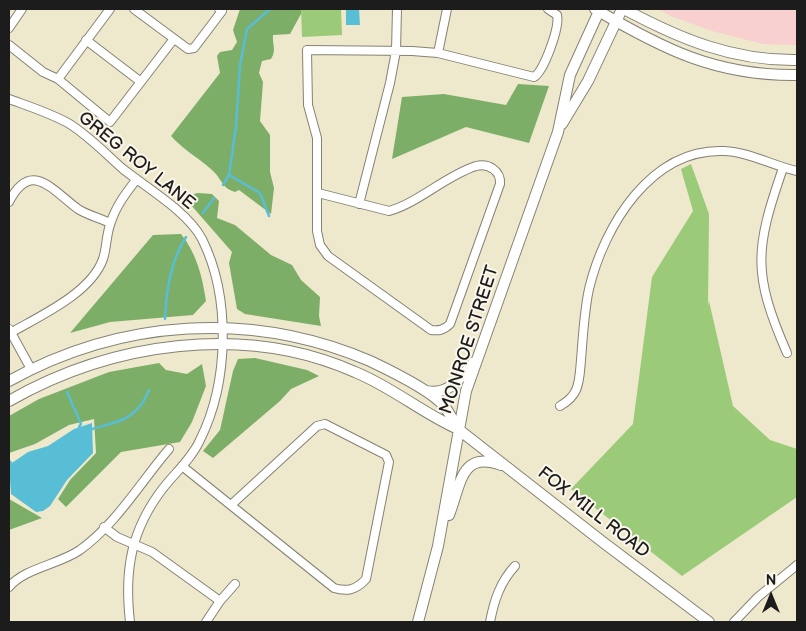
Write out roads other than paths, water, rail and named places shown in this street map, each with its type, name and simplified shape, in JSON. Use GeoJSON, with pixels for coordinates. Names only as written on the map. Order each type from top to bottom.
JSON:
{"type":"FeatureCollection","features":[{"type":"Feature","properties":{"kind":"main road","name":"MONROE STREET"},"geometry":{"type":"LineString","coordinates":[[558,132],[588,81],[623,9]]}},
{"type":"Feature","properties":{"kind":"main road"},"geometry":{"type":"LineString","coordinates":[[623,9],[676,36],[712,49],[752,58],[797,60]]}},
{"type":"Feature","properties":{"kind":"main road","name":"MONROE STREET"},"geometry":{"type":"LineString","coordinates":[[418,622],[438,546],[466,391],[558,132],[570,75],[598,10]]}},
{"type":"Feature","properties":{"kind":"main road"},"geometry":{"type":"LineString","coordinates":[[598,10],[662,47],[702,62],[744,72],[797,75]]}},
{"type":"Feature","properties":{"kind":"main road","name":"FOX MILL ROAD"},"geometry":{"type":"LineString","coordinates":[[9,401],[65,375],[102,361],[222,335],[234,327],[280,333],[333,346],[381,366],[423,390],[444,406],[458,429]]}},
{"type":"Feature","properties":{"kind":"main road","name":"FOX MILL ROAD"},"geometry":{"type":"LineString","coordinates":[[9,381],[31,368],[80,349],[158,332],[222,335],[334,363],[393,389],[440,421],[458,429],[709,622]]}},
{"type":"Feature","properties":{"kind":"main road"},"geometry":{"type":"LineString","coordinates":[[423,390],[440,392],[448,390],[478,358]]}},
{"type":"Feature","properties":{"kind":"main road"},"geometry":{"type":"LineString","coordinates":[[438,546],[470,464],[480,460],[508,467]]}},
{"type":"Feature","properties":{"kind":"street"},"geometry":{"type":"LineString","coordinates":[[9,28],[22,9]]}},
{"type":"Feature","properties":{"kind":"street"},"geometry":{"type":"LineString","coordinates":[[58,79],[110,9]]}},
{"type":"Feature","properties":{"kind":"street"},"geometry":{"type":"LineString","coordinates":[[134,9],[173,40],[188,49],[194,48],[222,10],[219,9]]}},
{"type":"Feature","properties":{"kind":"street"},"geometry":{"type":"LineString","coordinates":[[438,53],[447,9]]}},
{"type":"Feature","properties":{"kind":"street"},"geometry":{"type":"LineString","coordinates":[[318,193],[389,211],[476,166],[492,168],[497,172],[500,184],[450,324],[446,328],[438,331],[431,330],[328,256],[318,238],[317,138],[308,105],[307,50],[396,50],[438,53],[534,77],[541,68],[558,25],[557,15],[548,9]]}},
{"type":"Feature","properties":{"kind":"street"},"geometry":{"type":"LineString","coordinates":[[360,204],[382,119],[396,50],[395,11]]}},
{"type":"Feature","properties":{"kind":"street"},"geometry":{"type":"LineString","coordinates":[[86,40],[141,82]]}},
{"type":"Feature","properties":{"kind":"street"},"geometry":{"type":"LineString","coordinates":[[9,45],[43,72],[58,79],[110,122],[173,40]]}},
{"type":"Feature","properties":{"kind":"street","name":"GREG ROY LANE"},"geometry":{"type":"LineString","coordinates":[[9,99],[69,123],[136,180],[172,204],[201,237],[218,278],[222,335],[220,374],[214,408],[200,441],[157,495],[133,542],[128,580],[130,622]]}},
{"type":"Feature","properties":{"kind":"street"},"geometry":{"type":"LineString","coordinates":[[560,406],[571,398],[579,382],[586,307],[596,264],[620,215],[649,180],[673,162],[710,151],[739,153],[797,171]]}},
{"type":"Feature","properties":{"kind":"street"},"geometry":{"type":"LineString","coordinates":[[783,168],[764,228],[760,264],[766,300],[787,353]]}},
{"type":"Feature","properties":{"kind":"street"},"geometry":{"type":"LineString","coordinates":[[9,202],[17,186],[30,180],[47,183],[80,210],[110,222]]}},
{"type":"Feature","properties":{"kind":"street"},"geometry":{"type":"LineString","coordinates":[[31,368],[10,330],[63,304],[85,286],[102,261],[110,222],[119,203],[136,180]]}},
{"type":"Feature","properties":{"kind":"street"},"geometry":{"type":"LineString","coordinates":[[182,466],[334,588],[345,592],[359,586],[366,579],[389,462],[386,455],[325,424],[317,426],[231,505]]}},
{"type":"Feature","properties":{"kind":"street"},"geometry":{"type":"LineString","coordinates":[[9,587],[27,573],[62,561],[81,549],[125,508],[148,474],[169,449]]}},
{"type":"Feature","properties":{"kind":"street"},"geometry":{"type":"LineString","coordinates":[[104,528],[117,537],[133,542],[152,552],[220,601]]}},
{"type":"Feature","properties":{"kind":"street"},"geometry":{"type":"LineString","coordinates":[[734,622],[766,590],[797,565]]}},
{"type":"Feature","properties":{"kind":"street"},"geometry":{"type":"LineString","coordinates":[[490,622],[499,590],[515,566]]}},
{"type":"Feature","properties":{"kind":"street"},"geometry":{"type":"LineString","coordinates":[[206,622],[220,601],[235,584]]}},
{"type":"Feature","properties":{"kind":"water"},"geometry":{"type":"Polygon","coordinates":[[[346,9],[359,9],[360,25],[346,25],[346,9]]]}},
{"type":"Feature","properties":{"kind":"water"},"geometry":{"type":"Polygon","coordinates":[[[92,423],[93,453],[67,480],[50,506],[43,511],[36,512],[11,494],[9,465],[28,452],[48,446],[74,429],[92,423]]]}},
{"type":"Feature","properties":{"kind":"waterway"},"geometry":{"type":"LineString","coordinates":[[269,216],[260,193],[229,175],[236,127],[240,65],[247,29],[270,9]]}},
{"type":"Feature","properties":{"kind":"waterway"},"geometry":{"type":"LineString","coordinates":[[223,185],[229,175]]}},
{"type":"Feature","properties":{"kind":"waterway"},"geometry":{"type":"LineString","coordinates":[[203,213],[214,198]]}},
{"type":"Feature","properties":{"kind":"waterway"},"geometry":{"type":"LineString","coordinates":[[165,319],[170,276],[186,237]]}},
{"type":"Feature","properties":{"kind":"waterway"},"geometry":{"type":"LineString","coordinates":[[92,429],[126,418],[139,408],[149,390]]}},
{"type":"Feature","properties":{"kind":"waterway"},"geometry":{"type":"LineString","coordinates":[[67,392],[81,424],[79,427]]}}]}
